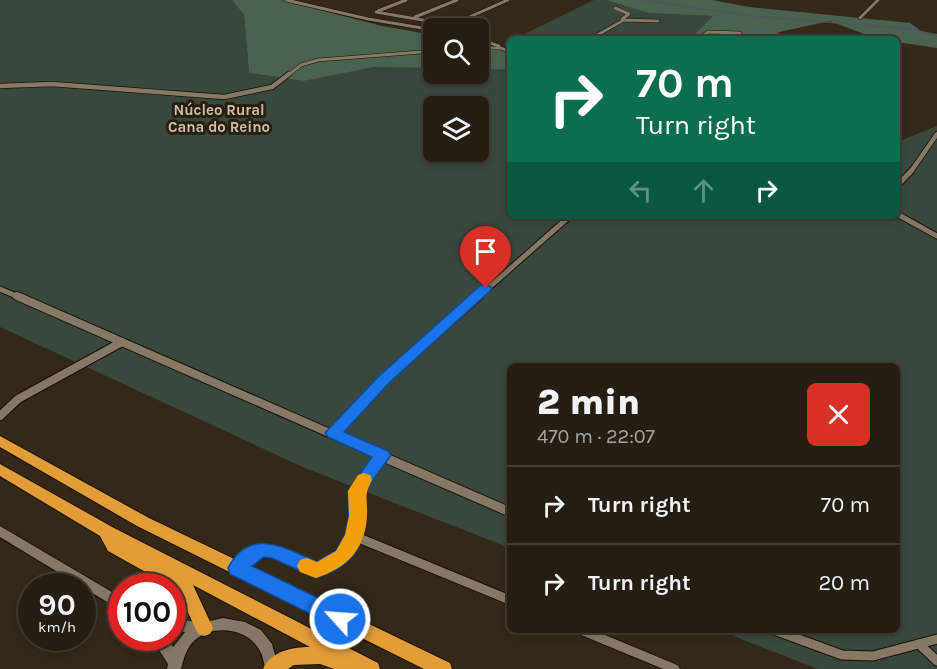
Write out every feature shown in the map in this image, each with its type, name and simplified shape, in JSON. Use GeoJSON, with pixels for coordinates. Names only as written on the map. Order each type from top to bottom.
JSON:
{"type":"FeatureCollection","features":[{"type":"Feature","properties":{"kind":"highway"},"geometry":{"type":"LineString","coordinates":[[0,441],[143,522],[443,669]]}},
{"type":"Feature","properties":{"kind":"highway"},"geometry":{"type":"LineString","coordinates":[[0,469],[108,532],[371,669]]}},
{"type":"Feature","properties":{"kind":"highway"},"geometry":{"type":"LineString","coordinates":[[108,532],[109,540],[114,546],[162,573]]}},
{"type":"Feature","properties":{"kind":"highway"},"geometry":{"type":"LineString","coordinates":[[186,589],[202,628]]}},
{"type":"Feature","properties":{"kind":"highway"},"geometry":{"type":"LineString","coordinates":[[272,669],[291,656],[320,655],[357,669]]}},
{"type":"Feature","properties":{"kind":"street"},"geometry":{"type":"LineString","coordinates":[[290,0],[368,19],[423,28]]}},
{"type":"Feature","properties":{"kind":"street"},"geometry":{"type":"LineString","coordinates":[[406,0],[375,12],[423,20]]}},
{"type":"Feature","properties":{"kind":"street"},"geometry":{"type":"LineString","coordinates":[[413,18],[457,0]]}},
{"type":"Feature","properties":{"kind":"street"},"geometry":{"type":"LineString","coordinates":[[467,18],[508,0]]}},
{"type":"Feature","properties":{"kind":"street"},"geometry":{"type":"LineString","coordinates":[[860,18],[878,0]]}},
{"type":"Feature","properties":{"kind":"street"},"geometry":{"type":"LineString","coordinates":[[593,36],[629,14],[615,8]]}},
{"type":"Feature","properties":{"kind":"street"},"geometry":{"type":"LineString","coordinates":[[594,36],[624,20],[658,21]]}},
{"type":"Feature","properties":{"kind":"street"},"geometry":{"type":"LineString","coordinates":[[702,36],[708,32],[740,33]]}},
{"type":"Feature","properties":{"kind":"street"},"geometry":{"type":"LineString","coordinates":[[489,42],[507,51]]}},
{"type":"Feature","properties":{"kind":"street"},"geometry":{"type":"LineString","coordinates":[[489,48],[501,48]]}},
{"type":"Feature","properties":{"kind":"street"},"geometry":{"type":"LineString","coordinates":[[0,86],[52,84],[224,97],[272,87],[302,65],[318,60],[423,52]]}},
{"type":"Feature","properties":{"kind":"street"},"geometry":{"type":"LineString","coordinates":[[900,184],[906,179],[937,134]]}},
{"type":"Feature","properties":{"kind":"street"},"geometry":{"type":"LineString","coordinates":[[900,216],[937,236]]}},
{"type":"Feature","properties":{"kind":"street"},"geometry":{"type":"LineString","coordinates":[[333,433],[393,372],[567,219]]}},
{"type":"Feature","properties":{"kind":"street"},"geometry":{"type":"LineString","coordinates":[[0,289],[507,511]]}},
{"type":"Feature","properties":{"kind":"street"},"geometry":{"type":"LineString","coordinates":[[0,416],[18,399],[122,342]]}},
{"type":"Feature","properties":{"kind":"street"},"geometry":{"type":"LineString","coordinates":[[237,568],[250,555],[262,550],[274,551],[316,570],[330,566],[342,557],[354,536],[358,516],[357,491],[383,455]]}},
{"type":"Feature","properties":{"kind":"street"},"geometry":{"type":"LineString","coordinates":[[0,531],[108,597]]}},
{"type":"Feature","properties":{"kind":"street"},"geometry":{"type":"LineString","coordinates":[[354,536],[507,599]]}},
{"type":"Feature","properties":{"kind":"street"},"geometry":{"type":"LineString","coordinates":[[186,625],[202,628]]}},
{"type":"Feature","properties":{"kind":"street"},"geometry":{"type":"LineString","coordinates":[[166,651],[174,664],[189,638],[202,628],[211,625],[243,627],[263,642],[271,657],[272,669]]}},
{"type":"Feature","properties":{"kind":"street"},"geometry":{"type":"LineString","coordinates":[[588,633],[675,669]]}},
{"type":"Feature","properties":{"kind":"street"},"geometry":{"type":"LineString","coordinates":[[782,633],[842,655],[873,656],[937,639]]}},
{"type":"Feature","properties":{"kind":"street"},"geometry":{"type":"LineString","coordinates":[[919,644],[937,661]]}},
{"type":"Feature","properties":{"kind":"green space"},"geometry":{"type":"Polygon","coordinates":[[[0,0],[232,0],[244,15],[249,73],[304,81],[375,67],[423,68],[423,84],[489,84],[489,69],[507,70],[507,219],[900,219],[900,141],[937,126],[937,669],[818,669],[726,633],[900,633],[900,363],[507,363],[507,547],[305,468],[0,327],[0,0]]]}},
{"type":"Feature","properties":{"kind":"green space"},"geometry":{"type":"Polygon","coordinates":[[[232,0],[281,0],[382,26],[423,33],[423,68],[375,67],[304,81],[249,73],[244,15],[232,0]]]}},
{"type":"Feature","properties":{"kind":"green space"},"geometry":{"type":"Polygon","coordinates":[[[594,0],[606,0],[648,13],[714,16],[693,36],[520,36],[594,0]]]}},
{"type":"Feature","properties":{"kind":"green space"},"geometry":{"type":"Polygon","coordinates":[[[606,0],[712,0],[749,7],[910,23],[921,31],[937,34],[937,48],[900,42],[900,36],[869,36],[830,21],[779,32],[777,36],[693,36],[713,16],[648,13],[606,0]]]}},
{"type":"Feature","properties":{"kind":"green space"},"geometry":{"type":"Polygon","coordinates":[[[489,46],[507,52],[507,70],[489,69],[489,46]]]}},
{"type":"Feature","properties":{"kind":"waterway"},"geometry":{"type":"LineString","coordinates":[[643,0],[753,16],[912,29],[937,36]]}},
{"type":"Feature","properties":{"kind":"slow traffic"},"geometry":{"type":"LineString","coordinates":[[307,566],[316,570],[330,566],[342,557],[354,536],[358,516],[357,491],[364,480]]}},
{"type":"Feature","properties":{"kind":"district","name":"Núcleo Rural Cana do Reino"},"geometry":{"type":"Point","coordinates":[219,118]}},
{"type":"Feature","properties":{"kind":"route"},"geometry":{"type":"LineString","coordinates":[[340,619],[237,568],[250,555],[262,550],[274,551],[316,570],[330,566],[342,557],[354,536],[358,516],[357,491],[383,455],[333,433],[384,380],[486,288]]}}]}
